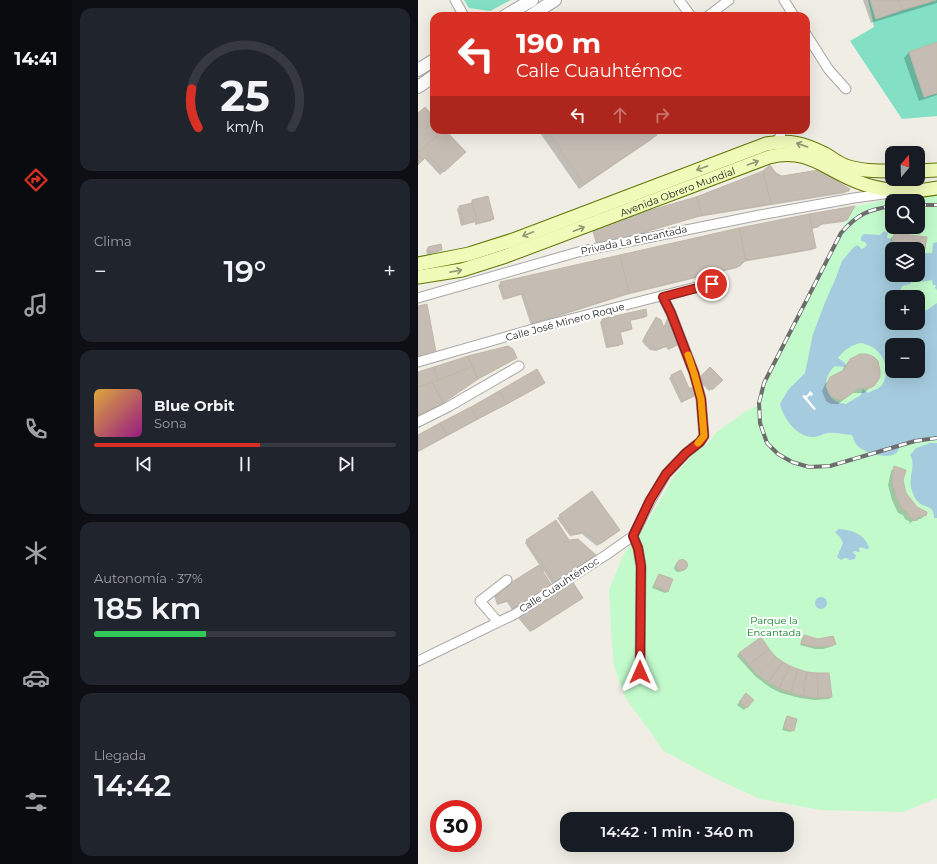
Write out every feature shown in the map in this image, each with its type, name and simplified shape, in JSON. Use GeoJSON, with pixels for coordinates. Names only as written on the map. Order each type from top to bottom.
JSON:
{"type":"FeatureCollection","features":[{"type":"Feature","properties":{"kind":"main road","name":"Avenida Obrero Mundial"},"geometry":{"type":"LineString","coordinates":[[418,264],[469,254],[513,240],[766,144],[780,136],[786,141],[798,143],[813,149],[848,166],[861,170],[885,171]]}},
{"type":"Feature","properties":{"kind":"main road","name":"Avenida Obrero Mundial"},"geometry":{"type":"LineString","coordinates":[[418,277],[462,270],[506,256],[655,199],[780,154],[799,155],[809,158],[857,182],[880,188],[896,190],[927,190],[937,188]]}},
{"type":"Feature","properties":{"kind":"main road"},"geometry":{"type":"LineString","coordinates":[[925,171],[937,170]]}},
{"type":"Feature","properties":{"kind":"street"},"geometry":{"type":"LineString","coordinates":[[455,0],[462,12]]}},
{"type":"Feature","properties":{"kind":"street"},"geometry":{"type":"LineString","coordinates":[[537,12],[555,0]]}},
{"type":"Feature","properties":{"kind":"street"},"geometry":{"type":"LineString","coordinates":[[679,0],[688,12]]}},
{"type":"Feature","properties":{"kind":"street"},"geometry":{"type":"LineString","coordinates":[[713,12],[729,0]]}},
{"type":"Feature","properties":{"kind":"street"},"geometry":{"type":"LineString","coordinates":[[784,0],[792,12]]}},
{"type":"Feature","properties":{"kind":"street"},"geometry":{"type":"LineString","coordinates":[[512,12],[530,1],[532,12]]}},
{"type":"Feature","properties":{"kind":"street"},"geometry":{"type":"LineString","coordinates":[[810,40],[830,70],[846,90]]}},
{"type":"Feature","properties":{"kind":"street"},"geometry":{"type":"LineString","coordinates":[[418,70],[430,62]]}},
{"type":"Feature","properties":{"kind":"street"},"geometry":{"type":"LineString","coordinates":[[419,83],[430,78]]}},
{"type":"Feature","properties":{"kind":"street"},"geometry":{"type":"LineString","coordinates":[[854,198],[861,188],[857,182]]}},
{"type":"Feature","properties":{"kind":"street","name":"Privada La Encantada"},"geometry":{"type":"LineString","coordinates":[[418,298],[578,252],[854,198],[890,193],[896,190]]}},
{"type":"Feature","properties":{"kind":"street","name":"Calle José Minero Roque"},"geometry":{"type":"LineString","coordinates":[[418,362],[547,325],[712,284]]}},
{"type":"Feature","properties":{"kind":"street"},"geometry":{"type":"LineString","coordinates":[[640,672],[641,566],[638,548],[633,536],[650,500],[666,474],[686,453],[700,442],[704,436],[701,399],[694,373],[671,313],[663,297]]}},
{"type":"Feature","properties":{"kind":"street"},"geometry":{"type":"LineString","coordinates":[[418,422],[448,407],[519,366]]}},
{"type":"Feature","properties":{"kind":"street","name":"Calle Cuauhtémoc"},"geometry":{"type":"LineString","coordinates":[[418,661],[481,629],[515,614],[633,536]]}},
{"type":"Feature","properties":{"kind":"street"},"geometry":{"type":"LineString","coordinates":[[498,622],[480,601],[507,580]]}},
{"type":"Feature","properties":{"kind":"green space"},"geometry":{"type":"Polygon","coordinates":[[[464,0],[511,0],[490,11],[469,8],[464,0]]]}},
{"type":"Feature","properties":{"kind":"green space"},"geometry":{"type":"Polygon","coordinates":[[[868,0],[937,0],[937,116],[902,119],[850,41],[874,27],[868,0]]]}},
{"type":"Feature","properties":{"kind":"green space","name":"Parque la Encantada"},"geometry":{"type":"Polygon","coordinates":[[[937,195],[937,798],[903,812],[821,810],[760,799],[712,777],[664,751],[625,697],[614,666],[609,589],[624,554],[645,526],[674,476],[695,452],[707,444],[717,432],[743,413],[759,405],[770,367],[831,248],[855,206],[885,200],[885,234],[925,234],[925,196],[937,195]]]}},
{"type":"Feature","properties":{"kind":"water"},"geometry":{"type":"Polygon","coordinates":[[[884,231],[885,234],[888,234],[887,238],[892,239],[891,242],[885,242],[885,282],[911,282],[911,284],[902,286],[901,290],[885,290],[885,330],[925,330],[925,310],[937,303],[937,438],[912,444],[901,443],[895,454],[886,456],[874,454],[859,447],[855,443],[852,435],[826,433],[813,437],[802,434],[788,421],[780,404],[788,390],[805,373],[813,334],[842,261],[857,245],[861,249],[867,245],[865,242],[861,241],[861,237],[864,234],[880,235],[884,231]],[[885,338],[885,365],[882,356],[872,347],[862,343],[848,348],[838,358],[845,363],[845,367],[835,366],[830,371],[826,383],[827,389],[829,395],[839,403],[846,404],[861,395],[863,389],[868,393],[879,388],[885,378],[925,378],[925,338],[885,338]]]}},
{"type":"Feature","properties":{"kind":"water"},"geometry":{"type":"Polygon","coordinates":[[[937,242],[937,290],[935,288],[936,285],[933,285],[932,280],[925,281],[925,253],[932,253],[933,243],[937,242]]]}},
{"type":"Feature","properties":{"kind":"water"},"geometry":{"type":"Polygon","coordinates":[[[930,443],[937,443],[937,518],[934,518],[934,514],[931,509],[917,501],[911,486],[913,463],[910,455],[916,448],[930,443]]]}},
{"type":"Feature","properties":{"kind":"water"},"geometry":{"type":"Polygon","coordinates":[[[839,529],[849,530],[861,536],[869,548],[867,549],[860,547],[860,552],[854,551],[853,553],[856,555],[855,559],[849,560],[844,558],[841,560],[837,557],[843,543],[835,532],[839,529]]]}},
{"type":"Feature","properties":{"kind":"water"},"geometry":{"type":"Polygon","coordinates":[[[823,597],[826,598],[826,608],[819,609],[816,608],[815,601],[816,598],[823,597]]]}},
{"type":"Feature","properties":{"kind":"pier"},"geometry":{"type":"Polygon","coordinates":[[[810,391],[813,394],[807,398],[816,409],[814,410],[802,396],[806,396],[810,391]]]}},
{"type":"Feature","properties":{"kind":"building"},"geometry":{"type":"Polygon","coordinates":[[[870,0],[899,0],[902,10],[876,19],[870,0]]]}},
{"type":"Feature","properties":{"kind":"building"},"geometry":{"type":"Polygon","coordinates":[[[899,0],[936,0],[902,10],[899,0]]]}},
{"type":"Feature","properties":{"kind":"building"},"geometry":{"type":"Polygon","coordinates":[[[937,42],[937,93],[924,97],[909,52],[937,42]]]}},
{"type":"Feature","properties":{"kind":"building"},"geometry":{"type":"Polygon","coordinates":[[[425,107],[430,113],[430,134],[439,134],[418,153],[418,113],[425,107]]]}},
{"type":"Feature","properties":{"kind":"building"},"geometry":{"type":"Polygon","coordinates":[[[439,134],[449,134],[466,152],[444,172],[428,155],[423,160],[418,153],[439,134]]]}},
{"type":"Feature","properties":{"kind":"building"},"geometry":{"type":"Polygon","coordinates":[[[550,134],[656,134],[657,135],[584,184],[550,134]]]}},
{"type":"Feature","properties":{"kind":"building"},"geometry":{"type":"Polygon","coordinates":[[[418,155],[423,160],[418,165],[418,155]]]}},
{"type":"Feature","properties":{"kind":"building"},"geometry":{"type":"Polygon","coordinates":[[[770,165],[776,173],[782,176],[819,170],[850,189],[849,191],[771,204],[763,171],[770,165]]]}},
{"type":"Feature","properties":{"kind":"building"},"geometry":{"type":"Polygon","coordinates":[[[763,171],[771,204],[702,215],[696,197],[763,171]]]}},
{"type":"Feature","properties":{"kind":"building"},"geometry":{"type":"Polygon","coordinates":[[[488,196],[494,219],[477,223],[472,200],[488,196]]]}},
{"type":"Feature","properties":{"kind":"building"},"geometry":{"type":"Polygon","coordinates":[[[696,197],[702,215],[599,245],[593,227],[696,197]]]}},
{"type":"Feature","properties":{"kind":"building"},"geometry":{"type":"Polygon","coordinates":[[[472,203],[477,221],[463,224],[459,206],[472,203]]]}},
{"type":"Feature","properties":{"kind":"building"},"geometry":{"type":"Polygon","coordinates":[[[855,206],[847,220],[823,223],[818,227],[812,228],[809,214],[855,206]]]}},
{"type":"Feature","properties":{"kind":"building"},"geometry":{"type":"Polygon","coordinates":[[[809,214],[816,248],[746,260],[739,228],[809,214]]]}},
{"type":"Feature","properties":{"kind":"building"},"geometry":{"type":"Polygon","coordinates":[[[739,228],[746,260],[740,266],[629,293],[620,255],[739,228]]]}},
{"type":"Feature","properties":{"kind":"building"},"geometry":{"type":"Polygon","coordinates":[[[894,234],[927,237],[925,249],[925,242],[893,242],[894,234]]]}},
{"type":"Feature","properties":{"kind":"building"},"geometry":{"type":"Polygon","coordinates":[[[441,244],[442,250],[429,253],[428,247],[441,244]]]}},
{"type":"Feature","properties":{"kind":"building"},"geometry":{"type":"Polygon","coordinates":[[[620,255],[629,293],[533,323],[524,293],[505,299],[500,282],[620,255]]]}},
{"type":"Feature","properties":{"kind":"building"},"geometry":{"type":"Polygon","coordinates":[[[427,304],[436,352],[418,357],[418,306],[427,304]]]}},
{"type":"Feature","properties":{"kind":"building"},"geometry":{"type":"Polygon","coordinates":[[[646,309],[647,316],[630,320],[632,329],[620,332],[623,344],[608,347],[602,319],[646,309]]]}},
{"type":"Feature","properties":{"kind":"building"},"geometry":{"type":"Polygon","coordinates":[[[656,317],[661,320],[664,328],[668,317],[680,344],[670,348],[669,345],[659,349],[653,348],[646,342],[644,338],[656,317]]]}},
{"type":"Feature","properties":{"kind":"building"},"geometry":{"type":"Polygon","coordinates":[[[508,346],[513,349],[517,358],[478,379],[468,356],[508,346]]]}},
{"type":"Feature","properties":{"kind":"building"},"geometry":{"type":"Polygon","coordinates":[[[860,354],[867,354],[874,357],[878,361],[880,377],[877,382],[870,388],[859,388],[844,399],[840,400],[831,396],[826,386],[830,377],[844,370],[850,359],[860,354]]]}},
{"type":"Feature","properties":{"kind":"building"},"geometry":{"type":"Polygon","coordinates":[[[468,356],[472,367],[438,380],[434,367],[468,356]]]}},
{"type":"Feature","properties":{"kind":"building"},"geometry":{"type":"Polygon","coordinates":[[[434,367],[438,380],[418,387],[418,372],[434,367]]]}},
{"type":"Feature","properties":{"kind":"building"},"geometry":{"type":"Polygon","coordinates":[[[472,367],[478,379],[443,403],[432,382],[472,367]]]}},
{"type":"Feature","properties":{"kind":"building"},"geometry":{"type":"Polygon","coordinates":[[[710,367],[723,380],[712,390],[700,377],[710,367]]]}},
{"type":"Feature","properties":{"kind":"building"},"geometry":{"type":"Polygon","coordinates":[[[537,369],[545,383],[507,404],[499,391],[537,369]]]}},
{"type":"Feature","properties":{"kind":"building"},"geometry":{"type":"Polygon","coordinates":[[[681,370],[689,388],[697,388],[699,394],[683,401],[671,375],[681,370]]]}},
{"type":"Feature","properties":{"kind":"building"},"geometry":{"type":"Polygon","coordinates":[[[432,382],[443,403],[418,415],[418,387],[432,382]]]}},
{"type":"Feature","properties":{"kind":"building"},"geometry":{"type":"Polygon","coordinates":[[[499,391],[507,404],[477,419],[471,407],[499,391]]]}},
{"type":"Feature","properties":{"kind":"building"},"geometry":{"type":"Polygon","coordinates":[[[471,407],[477,419],[447,435],[440,423],[471,407]]]}},
{"type":"Feature","properties":{"kind":"building"},"geometry":{"type":"Polygon","coordinates":[[[440,423],[447,435],[418,451],[418,435],[440,423]]]}},
{"type":"Feature","properties":{"kind":"building"},"geometry":{"type":"Polygon","coordinates":[[[894,466],[906,470],[903,480],[906,493],[917,507],[927,512],[926,516],[918,516],[914,521],[913,518],[908,516],[907,511],[902,509],[896,496],[892,481],[894,466]]]}},
{"type":"Feature","properties":{"kind":"building"},"geometry":{"type":"Polygon","coordinates":[[[592,491],[620,530],[600,544],[585,532],[572,534],[559,515],[592,491]]]}},
{"type":"Feature","properties":{"kind":"building"},"geometry":{"type":"Polygon","coordinates":[[[556,520],[569,540],[578,539],[596,555],[555,582],[526,540],[556,520]]]}},
{"type":"Feature","properties":{"kind":"building"},"geometry":{"type":"Polygon","coordinates":[[[682,559],[686,561],[688,565],[686,569],[682,571],[678,569],[676,565],[678,561],[682,559]]]}},
{"type":"Feature","properties":{"kind":"building"},"geometry":{"type":"Polygon","coordinates":[[[539,565],[552,586],[515,608],[510,600],[499,603],[496,592],[539,565]]]}},
{"type":"Feature","properties":{"kind":"building"},"geometry":{"type":"Polygon","coordinates":[[[659,574],[673,579],[668,592],[654,586],[659,574]]]}},
{"type":"Feature","properties":{"kind":"building"},"geometry":{"type":"Polygon","coordinates":[[[572,581],[583,598],[533,630],[520,615],[572,581]]]}},
{"type":"Feature","properties":{"kind":"building"},"geometry":{"type":"Polygon","coordinates":[[[804,635],[818,639],[833,636],[836,644],[826,647],[810,646],[801,643],[804,635]]]}},
{"type":"Feature","properties":{"kind":"building"},"geometry":{"type":"Polygon","coordinates":[[[761,637],[769,649],[749,665],[739,653],[761,637]]]}},
{"type":"Feature","properties":{"kind":"building"},"geometry":{"type":"Polygon","coordinates":[[[769,649],[776,657],[758,675],[749,665],[769,649]]]}},
{"type":"Feature","properties":{"kind":"building"},"geometry":{"type":"Polygon","coordinates":[[[776,657],[783,662],[768,682],[758,675],[776,657]]]}},
{"type":"Feature","properties":{"kind":"building"},"geometry":{"type":"Polygon","coordinates":[[[783,662],[790,666],[779,688],[768,682],[783,662]]]}},
{"type":"Feature","properties":{"kind":"building"},"geometry":{"type":"Polygon","coordinates":[[[790,666],[798,669],[791,693],[779,688],[790,666]]]}},
{"type":"Feature","properties":{"kind":"building"},"geometry":{"type":"Polygon","coordinates":[[[798,669],[807,672],[803,696],[791,693],[798,669]]]}},
{"type":"Feature","properties":{"kind":"building"},"geometry":{"type":"Polygon","coordinates":[[[807,672],[817,673],[818,698],[803,696],[807,672]]]}},
{"type":"Feature","properties":{"kind":"building"},"geometry":{"type":"Polygon","coordinates":[[[817,673],[829,673],[832,697],[818,698],[817,673]]]}},
{"type":"Feature","properties":{"kind":"building"},"geometry":{"type":"Polygon","coordinates":[[[746,693],[754,700],[747,708],[739,702],[746,693]]]}},
{"type":"Feature","properties":{"kind":"building"},"geometry":{"type":"Polygon","coordinates":[[[787,716],[797,719],[794,731],[784,728],[787,716]]]}},
{"type":"Feature","properties":{"kind":"railway"},"geometry":{"type":"LineString","coordinates":[[925,205],[937,205]]}},
{"type":"Feature","properties":{"kind":"railway"},"geometry":{"type":"LineString","coordinates":[[885,207],[869,211],[858,217],[841,233],[764,383],[759,403],[760,423],[767,443],[778,454],[792,462],[809,467],[830,466],[915,441],[937,438]]}},
{"type":"Feature","properties":{"kind":"slow traffic"},"geometry":{"type":"LineString","coordinates":[[688,355],[701,399],[704,436],[698,443]]}},
{"type":"Feature","properties":{"kind":"route"},"geometry":{"type":"LineString","coordinates":[[640,672],[641,566],[638,548],[633,536],[650,500],[666,474],[686,453],[700,442],[704,436],[701,399],[694,373],[683,342],[663,297],[712,284]]}}]}
